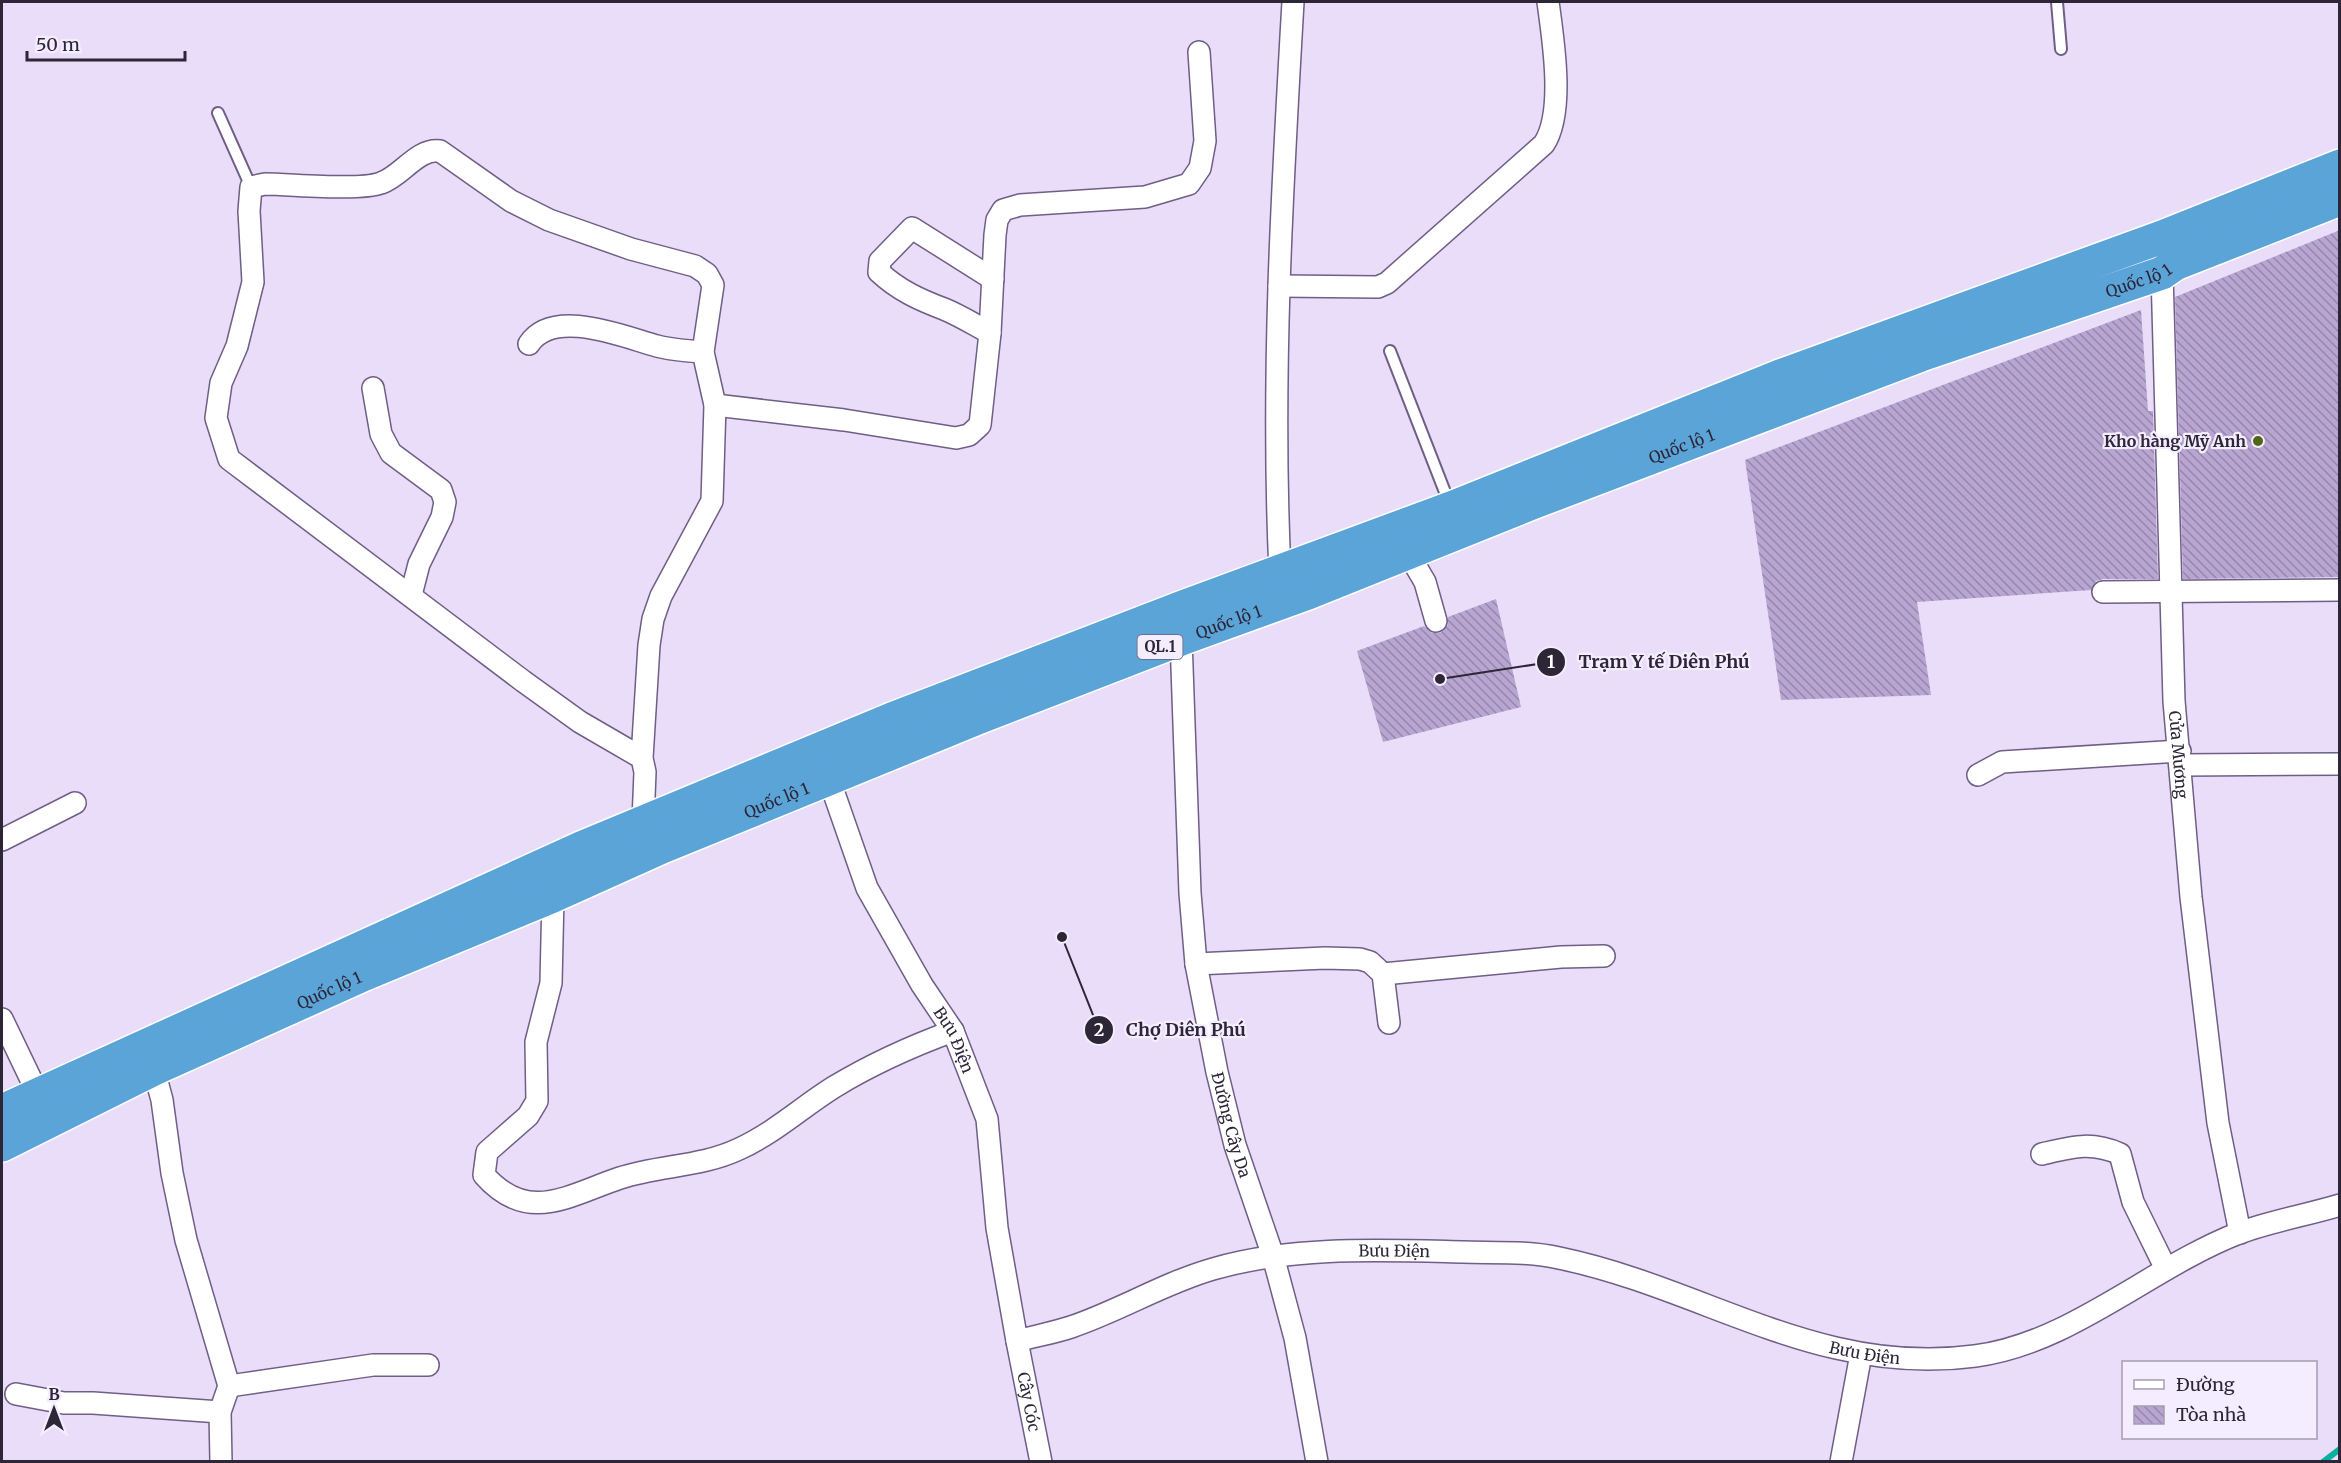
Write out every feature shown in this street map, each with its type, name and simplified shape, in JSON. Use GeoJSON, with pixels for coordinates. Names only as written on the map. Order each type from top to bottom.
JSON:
{"type":"FeatureCollection","features":[{"type":"Feature","properties":{"kind":"highway","name":"Quốc lộ 1"},"geometry":{"type":"LineString","coordinates":[[2,1145],[150,1056],[643,821],[967,689],[1451,508],[1780,376],[2162,237],[2340,166]]}},
{"type":"Feature","properties":{"kind":"highway","name":"Quốc lộ 1"},"geometry":{"type":"LineString","coordinates":[[2,1111],[38,1094],[150,1056],[365,974],[553,896],[662,847],[1181,639],[1308,593],[1921,355],[2162,273],[2175,264],[2340,199]]}},
{"type":"Feature","properties":{"kind":"street"},"geometry":{"type":"LineString","coordinates":[[1280,572],[1276,475],[1279,286],[1293,2]]}},
{"type":"Feature","properties":{"kind":"street"},"geometry":{"type":"LineString","coordinates":[[1279,286],[1377,287],[1388,283],[1544,144],[1551,133],[1554,118],[1554,62],[1548,2]]}},
{"type":"Feature","properties":{"kind":"street"},"geometry":{"type":"LineString","coordinates":[[715,405],[844,420],[936,437],[969,435],[980,425],[990,333],[996,228],[1003,210],[1020,205],[1145,197],[1189,184],[1200,168],[1204,141],[1199,51]]}},
{"type":"Feature","properties":{"kind":"street"},"geometry":{"type":"LineString","coordinates":[[642,758],[571,715],[282,497],[246,474],[229,459],[216,418],[221,383],[237,346],[252,282],[251,187],[265,184],[372,186],[392,177],[422,154],[432,150],[440,151],[511,201],[549,220],[621,246],[695,266],[707,274],[713,285],[703,352],[715,405],[712,501],[661,596],[653,619],[649,645],[642,758],[645,772],[643,821]]}},
{"type":"Feature","properties":{"kind":"street"},"geometry":{"type":"LineString","coordinates":[[990,333],[945,309],[917,299],[886,279],[879,272],[880,261],[912,228],[993,279]]}},
{"type":"Feature","properties":{"kind":"street","name":"Cửa Mương"},"geometry":{"type":"LineString","coordinates":[[2162,273],[2169,591],[2174,701],[2181,758],[2191,897],[2218,1123],[2240,1233]]}},
{"type":"Feature","properties":{"kind":"street"},"geometry":{"type":"LineString","coordinates":[[529,344],[535,334],[545,328],[578,327],[606,330],[657,346],[703,352]]}},
{"type":"Feature","properties":{"kind":"street"},"geometry":{"type":"LineString","coordinates":[[373,388],[381,434],[392,453],[441,490],[445,502],[442,517],[419,564],[411,595]]}},
{"type":"Feature","properties":{"kind":"street"},"geometry":{"type":"LineString","coordinates":[[1408,553],[1425,582],[1436,621]]}},
{"type":"Feature","properties":{"kind":"street"},"geometry":{"type":"LineString","coordinates":[[2103,592],[2340,590]]}},
{"type":"Feature","properties":{"kind":"street","name":"Đường Cây Da"},"geometry":{"type":"LineString","coordinates":[[1181,639],[1190,893],[1196,964],[1217,1072],[1236,1145],[1273,1256],[1295,1338],[1317,1461]]}},
{"type":"Feature","properties":{"kind":"street"},"geometry":{"type":"LineString","coordinates":[[1978,775],[2002,762],[2181,758],[2340,764]]}},
{"type":"Feature","properties":{"kind":"street","name":"Bưu Điện"},"geometry":{"type":"LineString","coordinates":[[829,779],[867,888],[922,985],[953,1031],[987,1119],[998,1228],[1017,1341],[1071,1327],[1211,1269],[1273,1256],[1423,1251],[1555,1257],[1639,1280],[1786,1336],[1861,1354],[1905,1359],[1977,1356],[2012,1347],[2071,1324],[2166,1269],[2240,1233],[2340,1205]]}},
{"type":"Feature","properties":{"kind":"street"},"geometry":{"type":"LineString","coordinates":[[2,840],[75,803]]}},
{"type":"Feature","properties":{"kind":"street"},"geometry":{"type":"LineString","coordinates":[[553,896],[551,983],[536,1042],[537,1101],[528,1116],[494,1144],[485,1158],[484,1174],[494,1185],[515,1199],[538,1205],[562,1200],[623,1177],[684,1167],[725,1155],[786,1121],[832,1088],[869,1067],[953,1031]]}},
{"type":"Feature","properties":{"kind":"street"},"geometry":{"type":"LineString","coordinates":[[1383,974],[1561,957],[1604,956]]}},
{"type":"Feature","properties":{"kind":"street"},"geometry":{"type":"LineString","coordinates":[[1196,964],[1344,957],[1370,962],[1383,974],[1389,1023]]}},
{"type":"Feature","properties":{"kind":"street"},"geometry":{"type":"LineString","coordinates":[[2,1019],[38,1094]]}},
{"type":"Feature","properties":{"kind":"street"},"geometry":{"type":"LineString","coordinates":[[150,1056],[186,1240],[229,1386],[220,1412],[221,1461]]}},
{"type":"Feature","properties":{"kind":"street"},"geometry":{"type":"LineString","coordinates":[[2042,1154],[2080,1145],[2104,1146],[2120,1154],[2133,1203],[2166,1269]]}},
{"type":"Feature","properties":{"kind":"street","name":"Cây Cóc"},"geometry":{"type":"LineString","coordinates":[[1017,1341],[1041,1461]]}},
{"type":"Feature","properties":{"kind":"street"},"geometry":{"type":"LineString","coordinates":[[1841,1461],[1861,1354]]}},
{"type":"Feature","properties":{"kind":"street"},"geometry":{"type":"LineString","coordinates":[[229,1386],[373,1365],[428,1365]]}},
{"type":"Feature","properties":{"kind":"street"},"geometry":{"type":"LineString","coordinates":[[16,1394],[64,1403],[93,1402],[220,1412]]}},
{"type":"Feature","properties":{"kind":"lane"},"geometry":{"type":"LineString","coordinates":[[2057,2],[2061,49]]}},
{"type":"Feature","properties":{"kind":"lane"},"geometry":{"type":"LineString","coordinates":[[218,113],[251,187]]}},
{"type":"Feature","properties":{"kind":"lane"},"geometry":{"type":"LineString","coordinates":[[1390,351],[1451,508]]}},
{"type":"Feature","properties":{"kind":"building","name":"Kho hàng Mỹ Anh"},"geometry":{"type":"Polygon","coordinates":[[[2340,230],[2340,577],[2183,579],[2175,297],[2340,230]]]}},
{"type":"Feature","properties":{"kind":"building"},"geometry":{"type":"Polygon","coordinates":[[[2141,310],[2148,411],[2153,411],[2158,579],[2103,579],[2096,581],[2091,590],[1917,602],[1931,695],[1781,700],[1745,460],[2141,310]]]}},
{"type":"Feature","properties":{"kind":"building"},"geometry":{"type":"Polygon","coordinates":[[[1496,599],[1521,707],[1383,742],[1357,651],[1424,626],[1432,633],[1440,633],[1448,625],[1448,617],[1496,599]]]}},
{"type":"Feature","properties":{"kind":"waterway"},"geometry":{"type":"LineString","coordinates":[[2323,1462],[2340,1449]]}},
{"type":"Feature","properties":{"kind":"place","name":"Kho hàng Mỹ Anh"},"geometry":{"type":"Point","coordinates":[2258,441]}},
{"type":"Feature","properties":{"kind":"place","name":"Trạm Y tế Diên Phú"},"geometry":{"type":"Point","coordinates":[1440,679]}},
{"type":"Feature","properties":{"kind":"place","name":"Chợ Diên Phú"},"geometry":{"type":"Point","coordinates":[1062,937]}}]}
